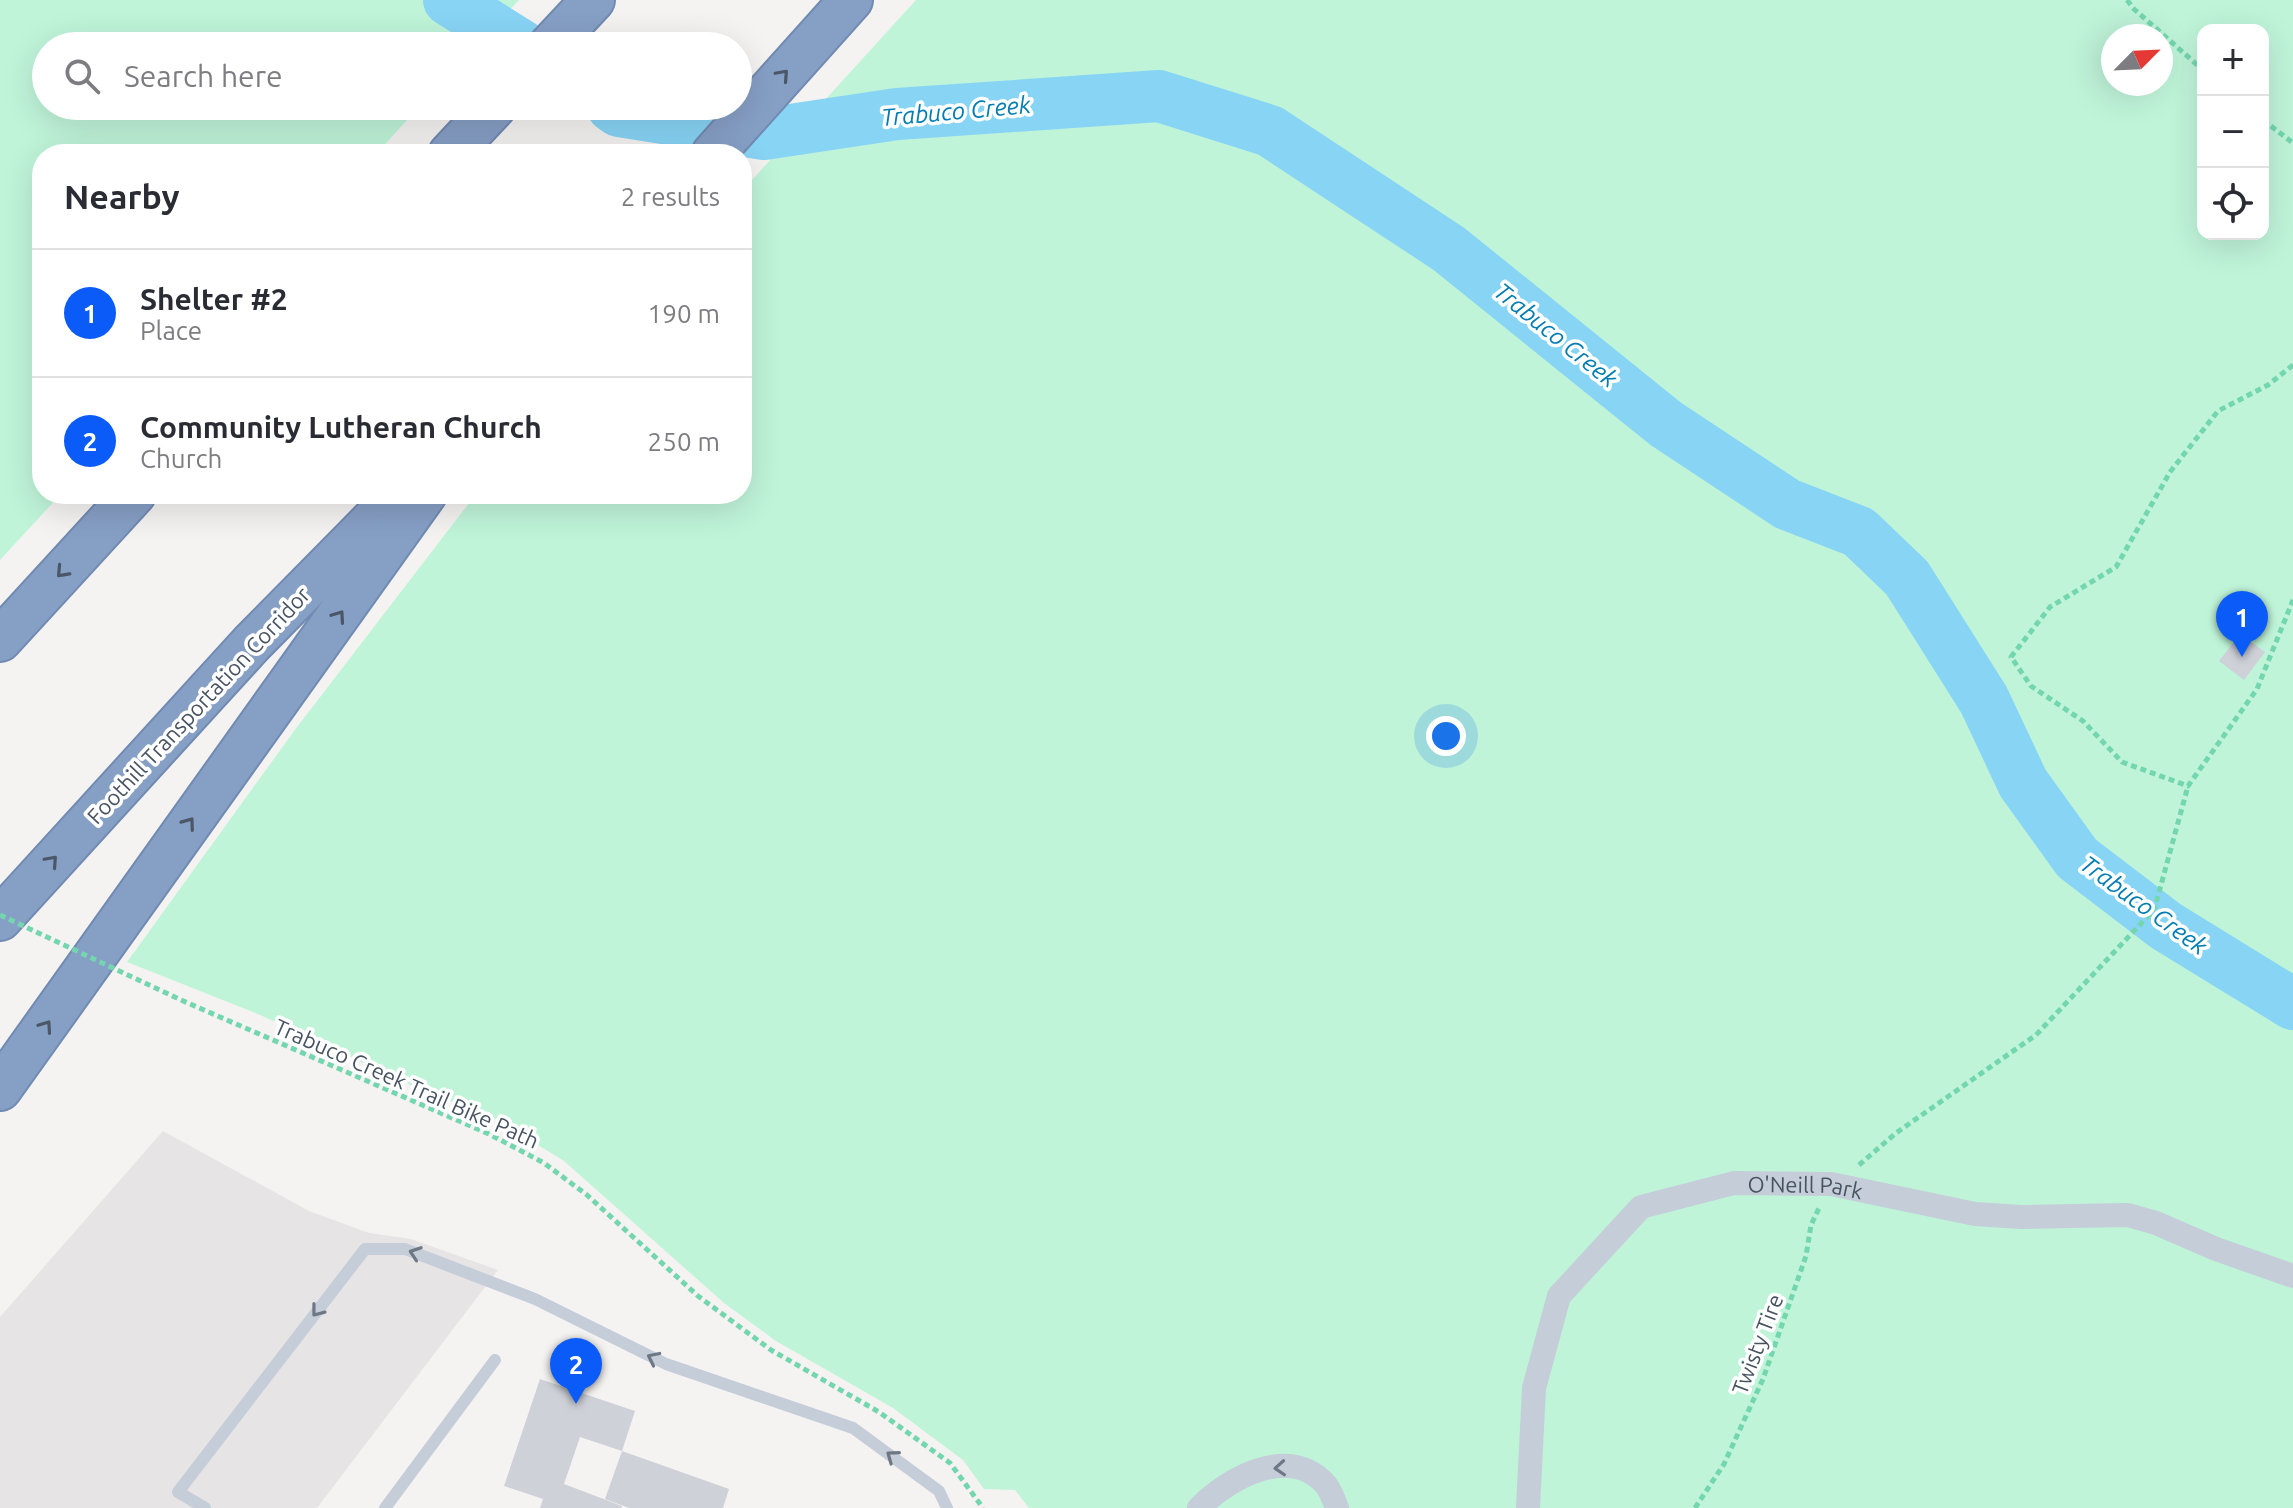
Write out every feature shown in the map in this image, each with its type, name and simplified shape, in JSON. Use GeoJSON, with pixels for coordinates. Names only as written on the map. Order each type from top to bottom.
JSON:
{"type":"FeatureCollection","features":[{"type":"Feature","properties":{"kind":"highway"},"geometry":{"type":"LineString","coordinates":[[563,32],[593,0]]}},
{"type":"Feature","properties":{"kind":"highway"},"geometry":{"type":"LineString","coordinates":[[752,110],[851,0]]}},
{"type":"Feature","properties":{"kind":"highway"},"geometry":{"type":"LineString","coordinates":[[459,144],[482,120]]}},
{"type":"Feature","properties":{"kind":"highway"},"geometry":{"type":"LineString","coordinates":[[722,144],[743,120]]}},
{"type":"Feature","properties":{"kind":"highway"},"geometry":{"type":"LineString","coordinates":[[0,640],[125,504]]}},
{"type":"Feature","properties":{"kind":"highway","name":"Foothill Transportation Corridor"},"geometry":{"type":"LineString","coordinates":[[0,917],[252,643],[389,504]]}},
{"type":"Feature","properties":{"kind":"highway"},"geometry":{"type":"LineString","coordinates":[[0,1089],[418,504]]}},
{"type":"Feature","properties":{"kind":"street","name":"O'Neill Park"},"geometry":{"type":"LineString","coordinates":[[1528,1508],[1534,1388],[1559,1296],[1641,1207],[1734,1183],[1834,1184],[1975,1214],[2021,1217],[2128,1215],[2293,1276]]}},
{"type":"Feature","properties":{"kind":"street"},"geometry":{"type":"LineString","coordinates":[[1199,1508],[1212,1495],[1245,1474],[1283,1465],[1308,1470],[1328,1487],[1337,1508]]}},
{"type":"Feature","properties":{"kind":"lane"},"geometry":{"type":"LineString","coordinates":[[205,1508],[178,1492],[365,1249],[405,1249],[535,1299],[666,1364],[853,1428],[939,1491],[947,1508]]}},
{"type":"Feature","properties":{"kind":"lane"},"geometry":{"type":"LineString","coordinates":[[385,1508],[495,1360]]}},
{"type":"Feature","properties":{"kind":"path"},"geometry":{"type":"LineString","coordinates":[[2127,0],[2197,64]]}},
{"type":"Feature","properties":{"kind":"path"},"geometry":{"type":"LineString","coordinates":[[2269,125],[2293,143]]}},
{"type":"Feature","properties":{"kind":"path"},"geometry":{"type":"LineString","coordinates":[[2188,786],[2122,762],[2083,721],[2031,686],[2011,657],[2050,607],[2116,567],[2170,472],[2218,411],[2268,385],[2293,365]]}},
{"type":"Feature","properties":{"kind":"path"},"geometry":{"type":"LineString","coordinates":[[1834,1184],[1896,1133],[2036,1035],[2126,942],[2155,907],[2188,786],[2257,689],[2293,600]]}},
{"type":"Feature","properties":{"kind":"path","name":"Trabuco Creek Trail Bike Path"},"geometry":{"type":"LineString","coordinates":[[0,917],[181,1000],[489,1134],[544,1163],[587,1195],[698,1296],[759,1341],[879,1412],[950,1463],[983,1508]]}},
{"type":"Feature","properties":{"kind":"path","name":"Twisty Tire"},"geometry":{"type":"LineString","coordinates":[[1695,1508],[1724,1464],[1763,1379],[1806,1256],[1811,1225],[1834,1184]]}},
{"type":"Feature","properties":{"kind":"shaded area"},"geometry":{"type":"Polygon","coordinates":[[[163,1131],[309,1211],[369,1233],[411,1239],[498,1270],[317,1508],[0,1508],[0,1317],[163,1131]]]}},
{"type":"Feature","properties":{"kind":"green space"},"geometry":{"type":"Polygon","coordinates":[[[0,0],[519,0],[489,32],[32,32],[32,120],[407,120],[385,144],[32,144],[32,504],[52,504],[0,560],[0,0]]]}},
{"type":"Feature","properties":{"kind":"green space"},"geometry":{"type":"Polygon","coordinates":[[[916,0],[2293,0],[2293,1508],[1029,1508],[1015,1490],[984,1489],[963,1460],[893,1408],[776,1341],[724,1303],[564,1161],[494,1118],[426,1092],[258,1014],[127,962],[294,731],[468,504],[752,504],[752,180],[916,0]]]}},
{"type":"Feature","properties":{"kind":"building"},"geometry":{"type":"Polygon","coordinates":[[[2240,634],[2265,652],[2244,680],[2219,661],[2240,634]]]}},
{"type":"Feature","properties":{"kind":"building"},"geometry":{"type":"Polygon","coordinates":[[[540,1379],[635,1411],[622,1451],[580,1437],[564,1484],[621,1508],[540,1508],[543,1499],[504,1486],[540,1379]]]}},
{"type":"Feature","properties":{"kind":"building"},"geometry":{"type":"Polygon","coordinates":[[[622,1451],[729,1489],[723,1508],[629,1508],[605,1499],[622,1451]]]}},
{"type":"Feature","properties":{"kind":"waterway","name":"Trabuco Creek"},"geometry":{"type":"LineString","coordinates":[[449,0],[500,32]]}},
{"type":"Feature","properties":{"kind":"waterway","name":"Trabuco Creek"},"geometry":{"type":"LineString","coordinates":[[676,120],[764,134],[897,114],[1159,96],[1270,131],[1449,249],[1666,424],[1787,504],[1859,532],[1907,578],[1984,700],[2023,783],[2077,858],[2166,926],[2293,1004]]}},
{"type":"Feature","properties":{"kind":"place","name":"Shelter #2"},"geometry":{"type":"Point","coordinates":[2242,657]}},
{"type":"Feature","properties":{"kind":"place","name":"Community Lutheran Church"},"geometry":{"type":"Point","coordinates":[576,1404]}}]}
